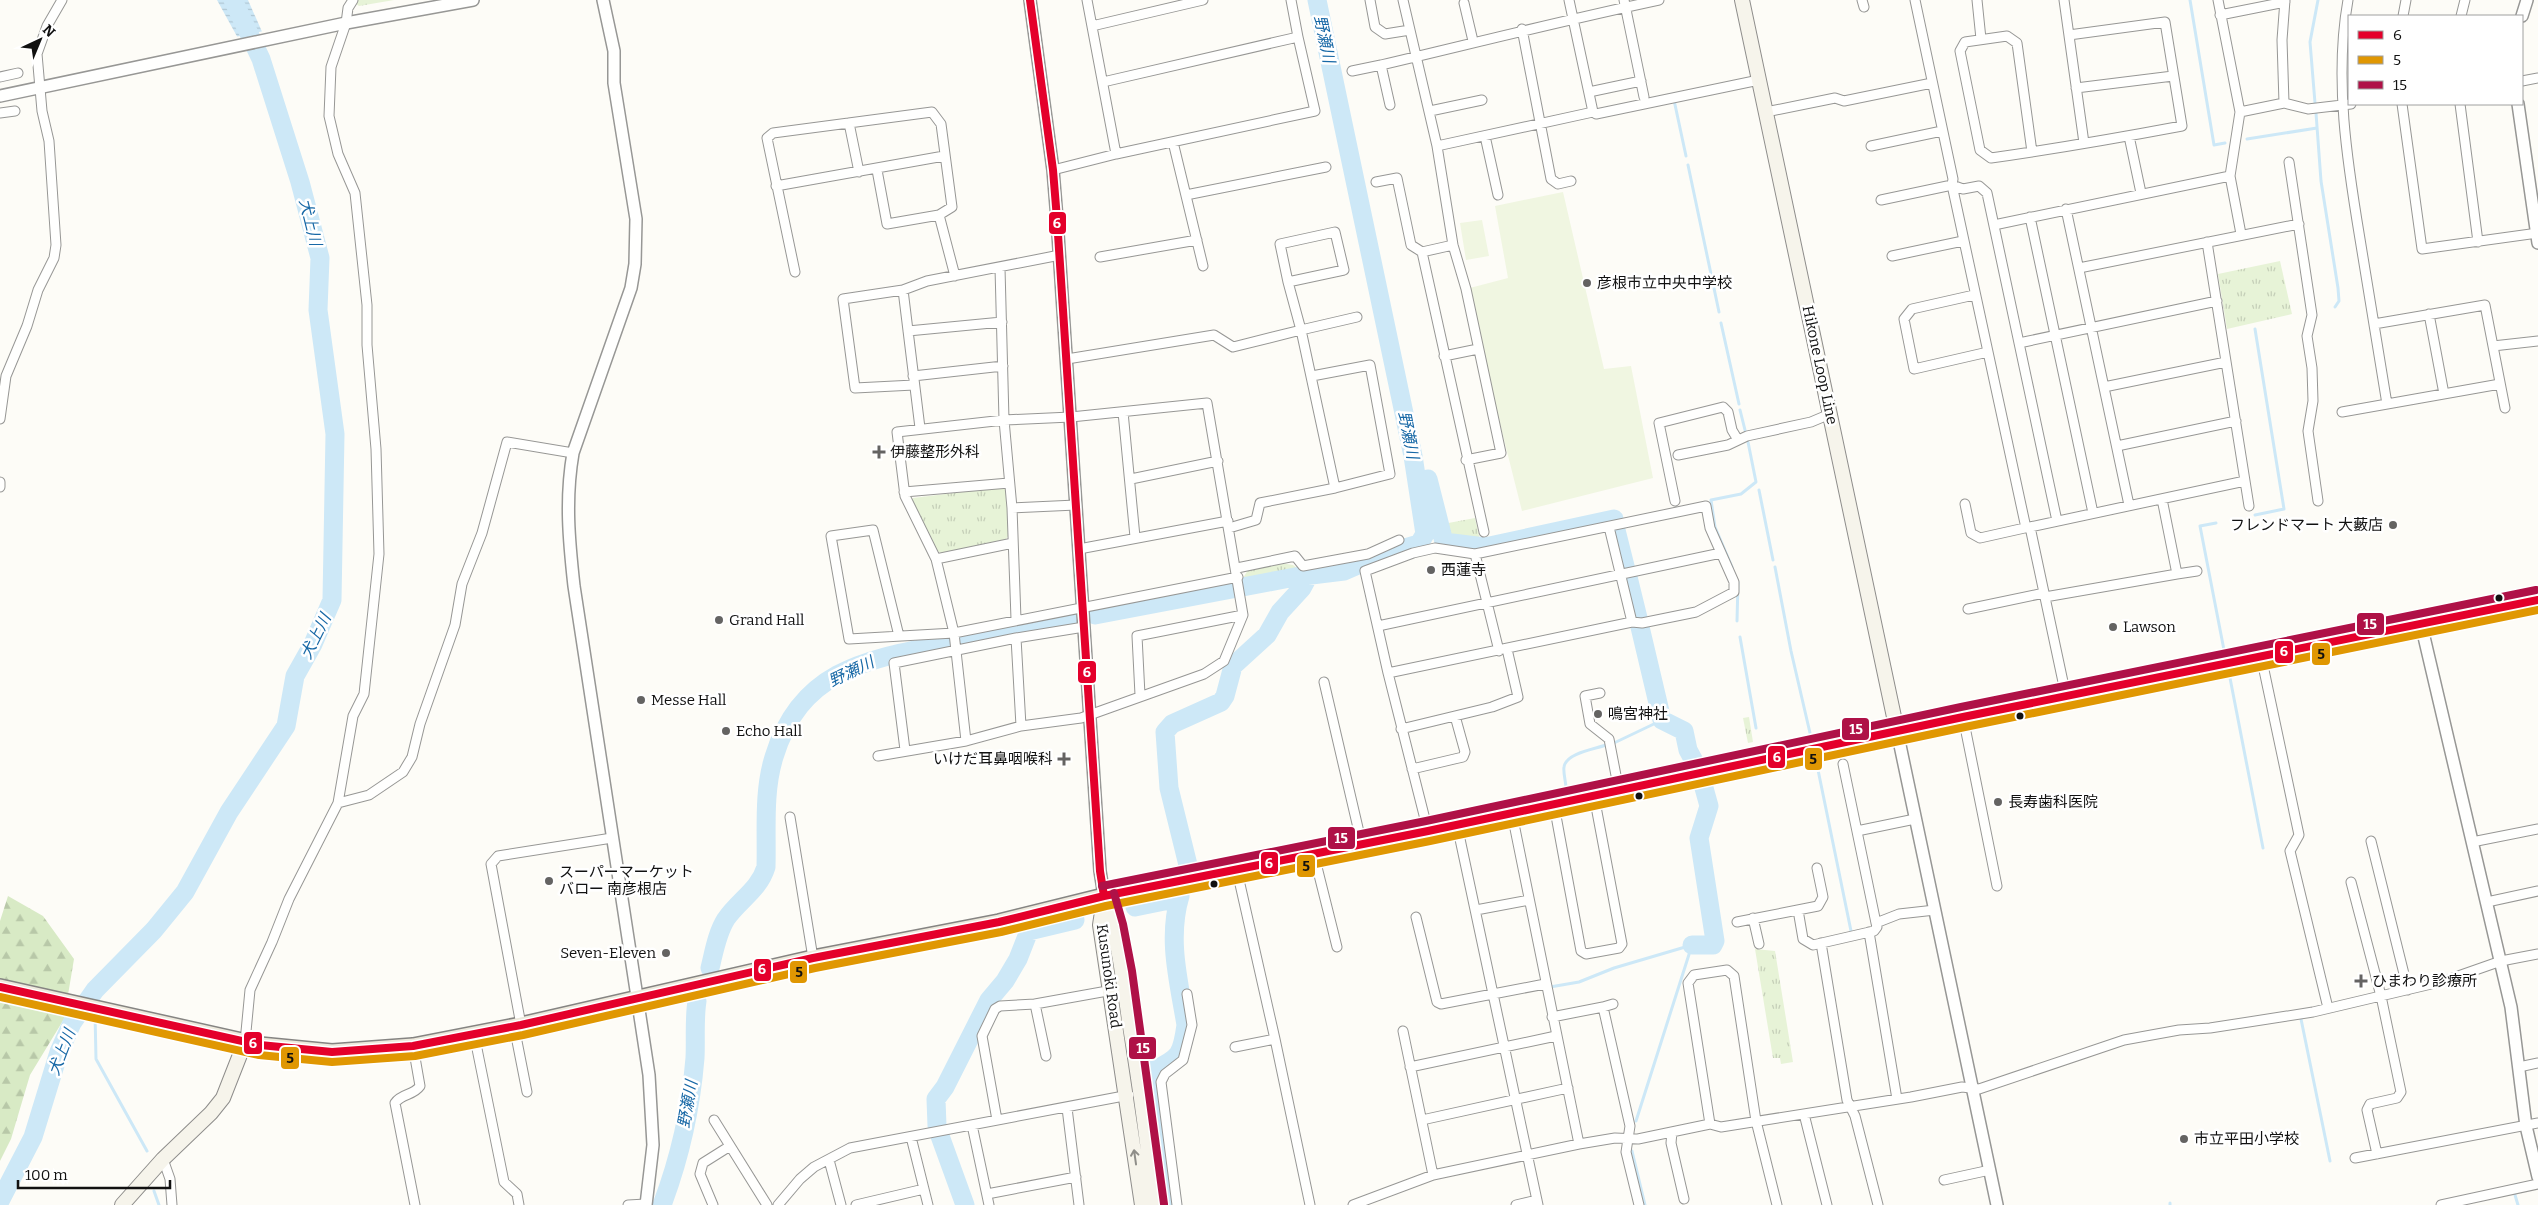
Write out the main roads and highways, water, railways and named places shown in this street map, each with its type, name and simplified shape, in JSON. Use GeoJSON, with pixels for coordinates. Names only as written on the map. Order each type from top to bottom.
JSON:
{"type":"FeatureCollection","features":[{"type":"Feature","properties":{"kind":"main road","name":"Hikone Loop Line"},"geometry":{"type":"LineString","coordinates":[[1742,0],[1897,731]]}},
{"type":"Feature","properties":{"kind":"main road"},"geometry":{"type":"LineString","coordinates":[[0,987],[245,1042],[332,1052],[413,1046],[637,999],[813,958],[999,922],[1104,896],[1428,832],[1963,717],[2538,600]]}},
{"type":"Feature","properties":{"kind":"main road","name":"Kusunoki Road"},"geometry":{"type":"LineString","coordinates":[[1104,896],[1113,922],[1126,1095],[1142,1205]]}},
{"type":"Feature","properties":{"kind":"main road","name":"Kusunoki Road"},"geometry":{"type":"LineString","coordinates":[[1117,990],[1141,1095],[1154,1205]]}},
{"type":"Feature","properties":{"kind":"main road"},"geometry":{"type":"LineString","coordinates":[[122,1205],[163,1159],[196,1130],[223,1098],[245,1042]]}},
{"type":"Feature","properties":{"kind":"water"},"geometry":{"type":"Polygon","coordinates":[[[217,0],[248,0],[263,34],[239,40],[217,0]]]}},
{"type":"Feature","properties":{"kind":"waterway","name":"犬上川"},"geometry":{"type":"LineString","coordinates":[[0,1201],[33,1137],[59,1052],[72,1023],[95,990],[154,930],[185,892],[229,812],[286,726],[295,676],[313,644],[332,600],[335,434],[318,310],[320,258],[300,182],[261,59],[233,0]]}},
{"type":"Feature","properties":{"kind":"waterway","name":"野瀬川"},"geometry":{"type":"LineString","coordinates":[[1095,615],[1295,577],[1344,571],[1381,555],[1419,544],[1425,534],[1413,456],[1317,0]]}},
{"type":"Feature","properties":{"kind":"waterway"},"geometry":{"type":"LineString","coordinates":[[2190,0],[2214,145],[2225,143]]}},
{"type":"Feature","properties":{"kind":"waterway"},"geometry":{"type":"LineString","coordinates":[[2315,103],[2310,42],[2318,0]]}},
{"type":"Feature","properties":{"kind":"waterway"},"geometry":{"type":"LineString","coordinates":[[1674,100],[1686,156]]}},
{"type":"Feature","properties":{"kind":"waterway"},"geometry":{"type":"LineString","coordinates":[[2316,113],[2321,181],[2338,288],[2339,301],[2335,307]]}},
{"type":"Feature","properties":{"kind":"waterway"},"geometry":{"type":"LineString","coordinates":[[2247,139],[2317,128]]}},
{"type":"Feature","properties":{"kind":"waterway"},"geometry":{"type":"LineString","coordinates":[[1688,165],[1719,312]]}},
{"type":"Feature","properties":{"kind":"waterway"},"geometry":{"type":"LineString","coordinates":[[1721,323],[1739,404]]}},
{"type":"Feature","properties":{"kind":"waterway"},"geometry":{"type":"LineString","coordinates":[[2255,329],[2284,509],[2255,515]]}},
{"type":"Feature","properties":{"kind":"waterway"},"geometry":{"type":"LineString","coordinates":[[1740,410],[1745,430]]}},
{"type":"Feature","properties":{"kind":"waterway"},"geometry":{"type":"LineString","coordinates":[[1732,567],[1715,527],[1711,500],[1741,494],[1756,482],[1748,442]]}},
{"type":"Feature","properties":{"kind":"waterway"},"geometry":{"type":"LineString","coordinates":[[1428,479],[1444,542],[1485,547],[1614,519],[1614,522]]}},
{"type":"Feature","properties":{"kind":"waterway"},"geometry":{"type":"LineString","coordinates":[[1759,490],[1773,560]]}},
{"type":"Feature","properties":{"kind":"waterway"},"geometry":{"type":"LineString","coordinates":[[2216,523],[2200,526],[2224,650]]}},
{"type":"Feature","properties":{"kind":"waterway"},"geometry":{"type":"LineString","coordinates":[[1616,530],[1626,570]]}},
{"type":"Feature","properties":{"kind":"waterway"},"geometry":{"type":"LineString","coordinates":[[1775,567],[1791,651],[1810,733]]}},
{"type":"Feature","properties":{"kind":"waterway"},"geometry":{"type":"LineString","coordinates":[[1188,865],[1169,788],[1165,732],[1172,724],[1221,702],[1225,696],[1233,666],[1267,635],[1280,612],[1302,588],[1309,575]]}},
{"type":"Feature","properties":{"kind":"waterway"},"geometry":{"type":"LineString","coordinates":[[1628,577],[1638,618]]}},
{"type":"Feature","properties":{"kind":"waterway"},"geometry":{"type":"LineString","coordinates":[[1737,621],[1738,582]]}},
{"type":"Feature","properties":{"kind":"waterway","name":"野瀬川"},"geometry":{"type":"LineString","coordinates":[[710,968],[723,924],[731,912],[754,889],[766,867],[768,784],[774,757],[786,727],[802,704],[820,686],[842,673],[892,655],[1073,619]]}},
{"type":"Feature","properties":{"kind":"waterway"},"geometry":{"type":"LineString","coordinates":[[1640,627],[1662,720],[1684,731],[1688,750],[1694,761]]}},
{"type":"Feature","properties":{"kind":"waterway"},"geometry":{"type":"LineString","coordinates":[[1740,637],[1756,728]]}},
{"type":"Feature","properties":{"kind":"waterway"},"geometry":{"type":"LineString","coordinates":[[2230,678],[2263,848]]}},
{"type":"Feature","properties":{"kind":"waterway"},"geometry":{"type":"LineString","coordinates":[[1614,743],[1658,722],[1661,716]]}},
{"type":"Feature","properties":{"kind":"waterway"},"geometry":{"type":"LineString","coordinates":[[1566,788],[1564,769],[1566,762],[1575,755],[1606,745]]}},
{"type":"Feature","properties":{"kind":"waterway"},"geometry":{"type":"LineString","coordinates":[[1817,765],[1851,931]]}},
{"type":"Feature","properties":{"kind":"waterway"},"geometry":{"type":"LineString","coordinates":[[1692,945],[1713,945],[1715,941],[1699,838],[1709,806],[1704,788]]}},
{"type":"Feature","properties":{"kind":"waterway"},"geometry":{"type":"LineString","coordinates":[[1169,1205],[1153,1073],[1154,1070],[1169,1062],[1178,1054],[1185,1035],[1186,1025],[1174,944],[1174,928],[1180,896]]}},
{"type":"Feature","properties":{"kind":"waterway"},"geometry":{"type":"LineString","coordinates":[[1135,907],[1179,898]]}},
{"type":"Feature","properties":{"kind":"waterway"},"geometry":{"type":"LineString","coordinates":[[937,1126],[936,1099],[945,1087],[989,1000],[1005,981],[1018,959],[1029,931],[1075,920]]}},
{"type":"Feature","properties":{"kind":"waterway"},"geometry":{"type":"LineString","coordinates":[[1550,987],[1579,982],[1614,968],[1692,945],[1636,1121]]}},
{"type":"Feature","properties":{"kind":"waterway"},"geometry":{"type":"LineString","coordinates":[[95,990],[95,1004]]}},
{"type":"Feature","properties":{"kind":"waterway","name":"野瀬川"},"geometry":{"type":"LineString","coordinates":[[662,1205],[679,1152],[691,1095],[695,1058],[697,1001]]}},
{"type":"Feature","properties":{"kind":"waterway"},"geometry":{"type":"LineString","coordinates":[[95,1013],[96,1059],[147,1151]]}},
{"type":"Feature","properties":{"kind":"waterway"},"geometry":{"type":"LineString","coordinates":[[2301,1019],[2330,1161]]}},
{"type":"Feature","properties":{"kind":"waterway"},"geometry":{"type":"LineString","coordinates":[[940,1136],[965,1205]]}},
{"type":"Feature","properties":{"kind":"waterway"},"geometry":{"type":"LineString","coordinates":[[1632,1151],[1645,1205]]}},
{"type":"Feature","properties":{"kind":"waterway"},"geometry":{"type":"LineString","coordinates":[[154,1191],[159,1205]]}},
{"type":"Feature","properties":{"kind":"waterway"},"geometry":{"type":"LineString","coordinates":[[2515,1195],[2518,1205]]}},
{"type":"Feature","properties":{"kind":"place","name":"彦根市立中央中学校"},"geometry":{"type":"Point","coordinates":[1587,283]}},
{"type":"Feature","properties":{"kind":"place","name":"伊藤整形外科"},"geometry":{"type":"Point","coordinates":[879,452]}},
{"type":"Feature","properties":{"kind":"place","name":"フレンドマート 大藪店"},"geometry":{"type":"Point","coordinates":[2393,525]}},
{"type":"Feature","properties":{"kind":"place","name":"西蓮寺"},"geometry":{"type":"Point","coordinates":[1431,570]}},
{"type":"Feature","properties":{"kind":"place","name":"Grand Hall"},"geometry":{"type":"Point","coordinates":[719,620]}},
{"type":"Feature","properties":{"kind":"place","name":"Lawson"},"geometry":{"type":"Point","coordinates":[2113,627]}},
{"type":"Feature","properties":{"kind":"place","name":"Messe Hall"},"geometry":{"type":"Point","coordinates":[641,700]}},
{"type":"Feature","properties":{"kind":"place","name":"鳴宮神社"},"geometry":{"type":"Point","coordinates":[1598,714]}},
{"type":"Feature","properties":{"kind":"place","name":"Echo Hall"},"geometry":{"type":"Point","coordinates":[726,731]}},
{"type":"Feature","properties":{"kind":"place","name":"いけだ耳鼻咽喉科"},"geometry":{"type":"Point","coordinates":[1064,759]}},
{"type":"Feature","properties":{"kind":"place","name":"長寿歯科医院"},"geometry":{"type":"Point","coordinates":[1998,802]}},
{"type":"Feature","properties":{"kind":"place","name":"スーパーマーケット バロー 南彦根店"},"geometry":{"type":"Point","coordinates":[549,881]}},
{"type":"Feature","properties":{"kind":"place","name":"Seven-Eleven"},"geometry":{"type":"Point","coordinates":[666,953]}},
{"type":"Feature","properties":{"kind":"place","name":"ひまわり診療所"},"geometry":{"type":"Point","coordinates":[2361,981]}},
{"type":"Feature","properties":{"kind":"place","name":"市立平田小学校"},"geometry":{"type":"Point","coordinates":[2184,1139]}}]}
